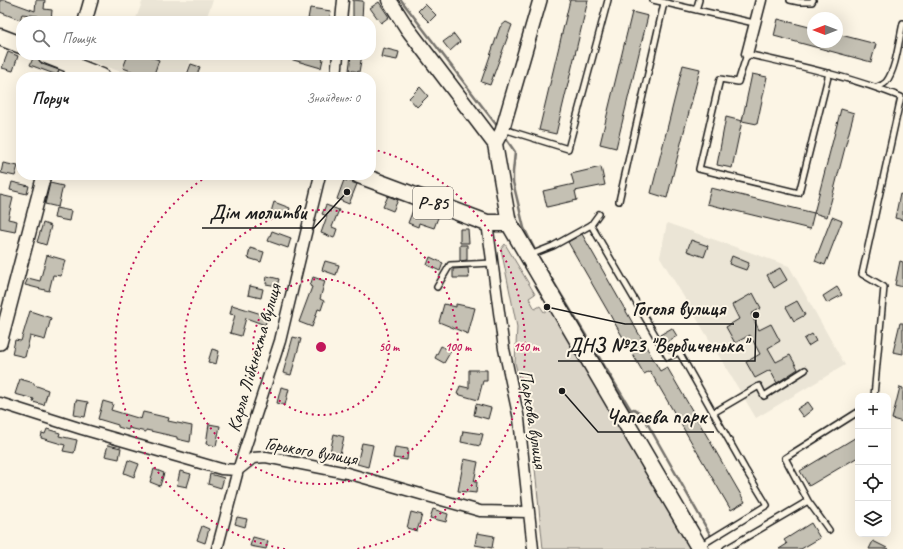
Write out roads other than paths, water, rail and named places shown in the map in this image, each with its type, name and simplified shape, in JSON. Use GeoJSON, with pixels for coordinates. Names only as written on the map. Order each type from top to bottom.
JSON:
{"type":"FeatureCollection","features":[{"type":"Feature","properties":{"kind":"main road"},"geometry":{"type":"LineString","coordinates":[[389,0],[407,28],[458,93],[495,144],[508,223],[700,548]]}},
{"type":"Feature","properties":{"kind":"main road"},"geometry":{"type":"LineString","coordinates":[[0,37],[16,43]]}},
{"type":"Feature","properties":{"kind":"main road"},"geometry":{"type":"LineString","coordinates":[[58,60],[89,72]]}},
{"type":"Feature","properties":{"kind":"main road","name":"Р-85"},"geometry":{"type":"LineString","coordinates":[[372,180],[487,223],[508,223]]}},
{"type":"Feature","properties":{"kind":"street"},"geometry":{"type":"LineString","coordinates":[[86,16],[90,0]]}},
{"type":"Feature","properties":{"kind":"street"},"geometry":{"type":"LineString","coordinates":[[341,16],[343,0]]}},
{"type":"Feature","properties":{"kind":"street"},"geometry":{"type":"LineString","coordinates":[[495,144],[502,131],[540,0]]}},
{"type":"Feature","properties":{"kind":"street"},"geometry":{"type":"LineString","coordinates":[[747,54],[761,0]]}},
{"type":"Feature","properties":{"kind":"street"},"geometry":{"type":"LineString","coordinates":[[336,72],[338,60]]}},
{"type":"Feature","properties":{"kind":"street"},"geometry":{"type":"LineString","coordinates":[[0,343],[43,180]]}},
{"type":"Feature","properties":{"kind":"street","name":"Карла Лібкнехта вулиця"},"geometry":{"type":"LineString","coordinates":[[216,549],[238,470],[280,342],[319,180]]}},
{"type":"Feature","properties":{"kind":"street","name":"Паркова вулиця"},"geometry":{"type":"LineString","coordinates":[[487,223],[504,349],[519,419],[533,549]]}},
{"type":"Feature","properties":{"kind":"street"},"geometry":{"type":"LineString","coordinates":[[0,403],[82,429],[222,469],[238,470]]}},
{"type":"Feature","properties":{"kind":"street","name":"Горького вулиця"},"geometry":{"type":"LineString","coordinates":[[238,470],[253,458],[266,457],[347,473],[480,510],[528,512]]}},
{"type":"Feature","properties":{"kind":"lane"},"geometry":{"type":"LineString","coordinates":[[502,131],[510,131],[568,149],[608,0]]}},
{"type":"Feature","properties":{"kind":"lane"},"geometry":{"type":"LineString","coordinates":[[653,0],[754,23]]}},
{"type":"Feature","properties":{"kind":"lane"},"geometry":{"type":"LineString","coordinates":[[696,10],[699,0]]}},
{"type":"Feature","properties":{"kind":"lane"},"geometry":{"type":"LineString","coordinates":[[790,0],[799,2],[812,2],[813,0]]}},
{"type":"Feature","properties":{"kind":"lane"},"geometry":{"type":"LineString","coordinates":[[619,201],[664,3]]}},
{"type":"Feature","properties":{"kind":"lane"},"geometry":{"type":"LineString","coordinates":[[877,87],[885,84],[889,77],[894,64],[903,23]]}},
{"type":"Feature","properties":{"kind":"lane"},"geometry":{"type":"LineString","coordinates":[[829,73],[799,192],[699,169],[720,79],[738,82],[747,54],[829,73],[877,87],[901,96],[862,274],[884,287],[874,393]]}},
{"type":"Feature","properties":{"kind":"lane"},"geometry":{"type":"LineString","coordinates":[[527,256],[553,246],[591,225],[599,214]]}},
{"type":"Feature","properties":{"kind":"lane"},"geometry":{"type":"LineString","coordinates":[[591,225],[668,357],[678,352],[767,505],[700,548]]}},
{"type":"Feature","properties":{"kind":"lane"},"geometry":{"type":"LineString","coordinates":[[437,287],[450,266],[493,263]]}},
{"type":"Feature","properties":{"kind":"lane"},"geometry":{"type":"LineString","coordinates":[[713,413],[759,386],[764,396],[805,370]]}},
{"type":"Feature","properties":{"kind":"lane"},"geometry":{"type":"LineString","coordinates":[[829,530],[808,500],[785,458],[855,414]]}},
{"type":"Feature","properties":{"kind":"lane"},"geometry":{"type":"LineString","coordinates":[[726,549],[808,500]]}},
{"type":"Feature","properties":{"kind":"waterway"},"geometry":{"type":"LineString","coordinates":[[401,0],[498,127]]}},
{"type":"Feature","properties":{"kind":"waterway"},"geometry":{"type":"LineString","coordinates":[[504,136],[515,152],[513,182],[524,228],[534,248]]}},
{"type":"Feature","properties":{"kind":"waterway"},"geometry":{"type":"LineString","coordinates":[[539,258],[631,410],[634,409],[642,414],[711,536]]}},
{"type":"Feature","properties":{"kind":"place","name":"Дім молитви"},"geometry":{"type":"Point","coordinates":[347,192]}},
{"type":"Feature","properties":{"kind":"place","name":"Гоголя вулиця"},"geometry":{"type":"Point","coordinates":[547,307]}},
{"type":"Feature","properties":{"kind":"place","name":"ДНЗ №23 \"Вербиченька\""},"geometry":{"type":"Point","coordinates":[756,315]}},
{"type":"Feature","properties":{"kind":"place","name":"Чапаєва парк"},"geometry":{"type":"Point","coordinates":[562,391]}}]}
